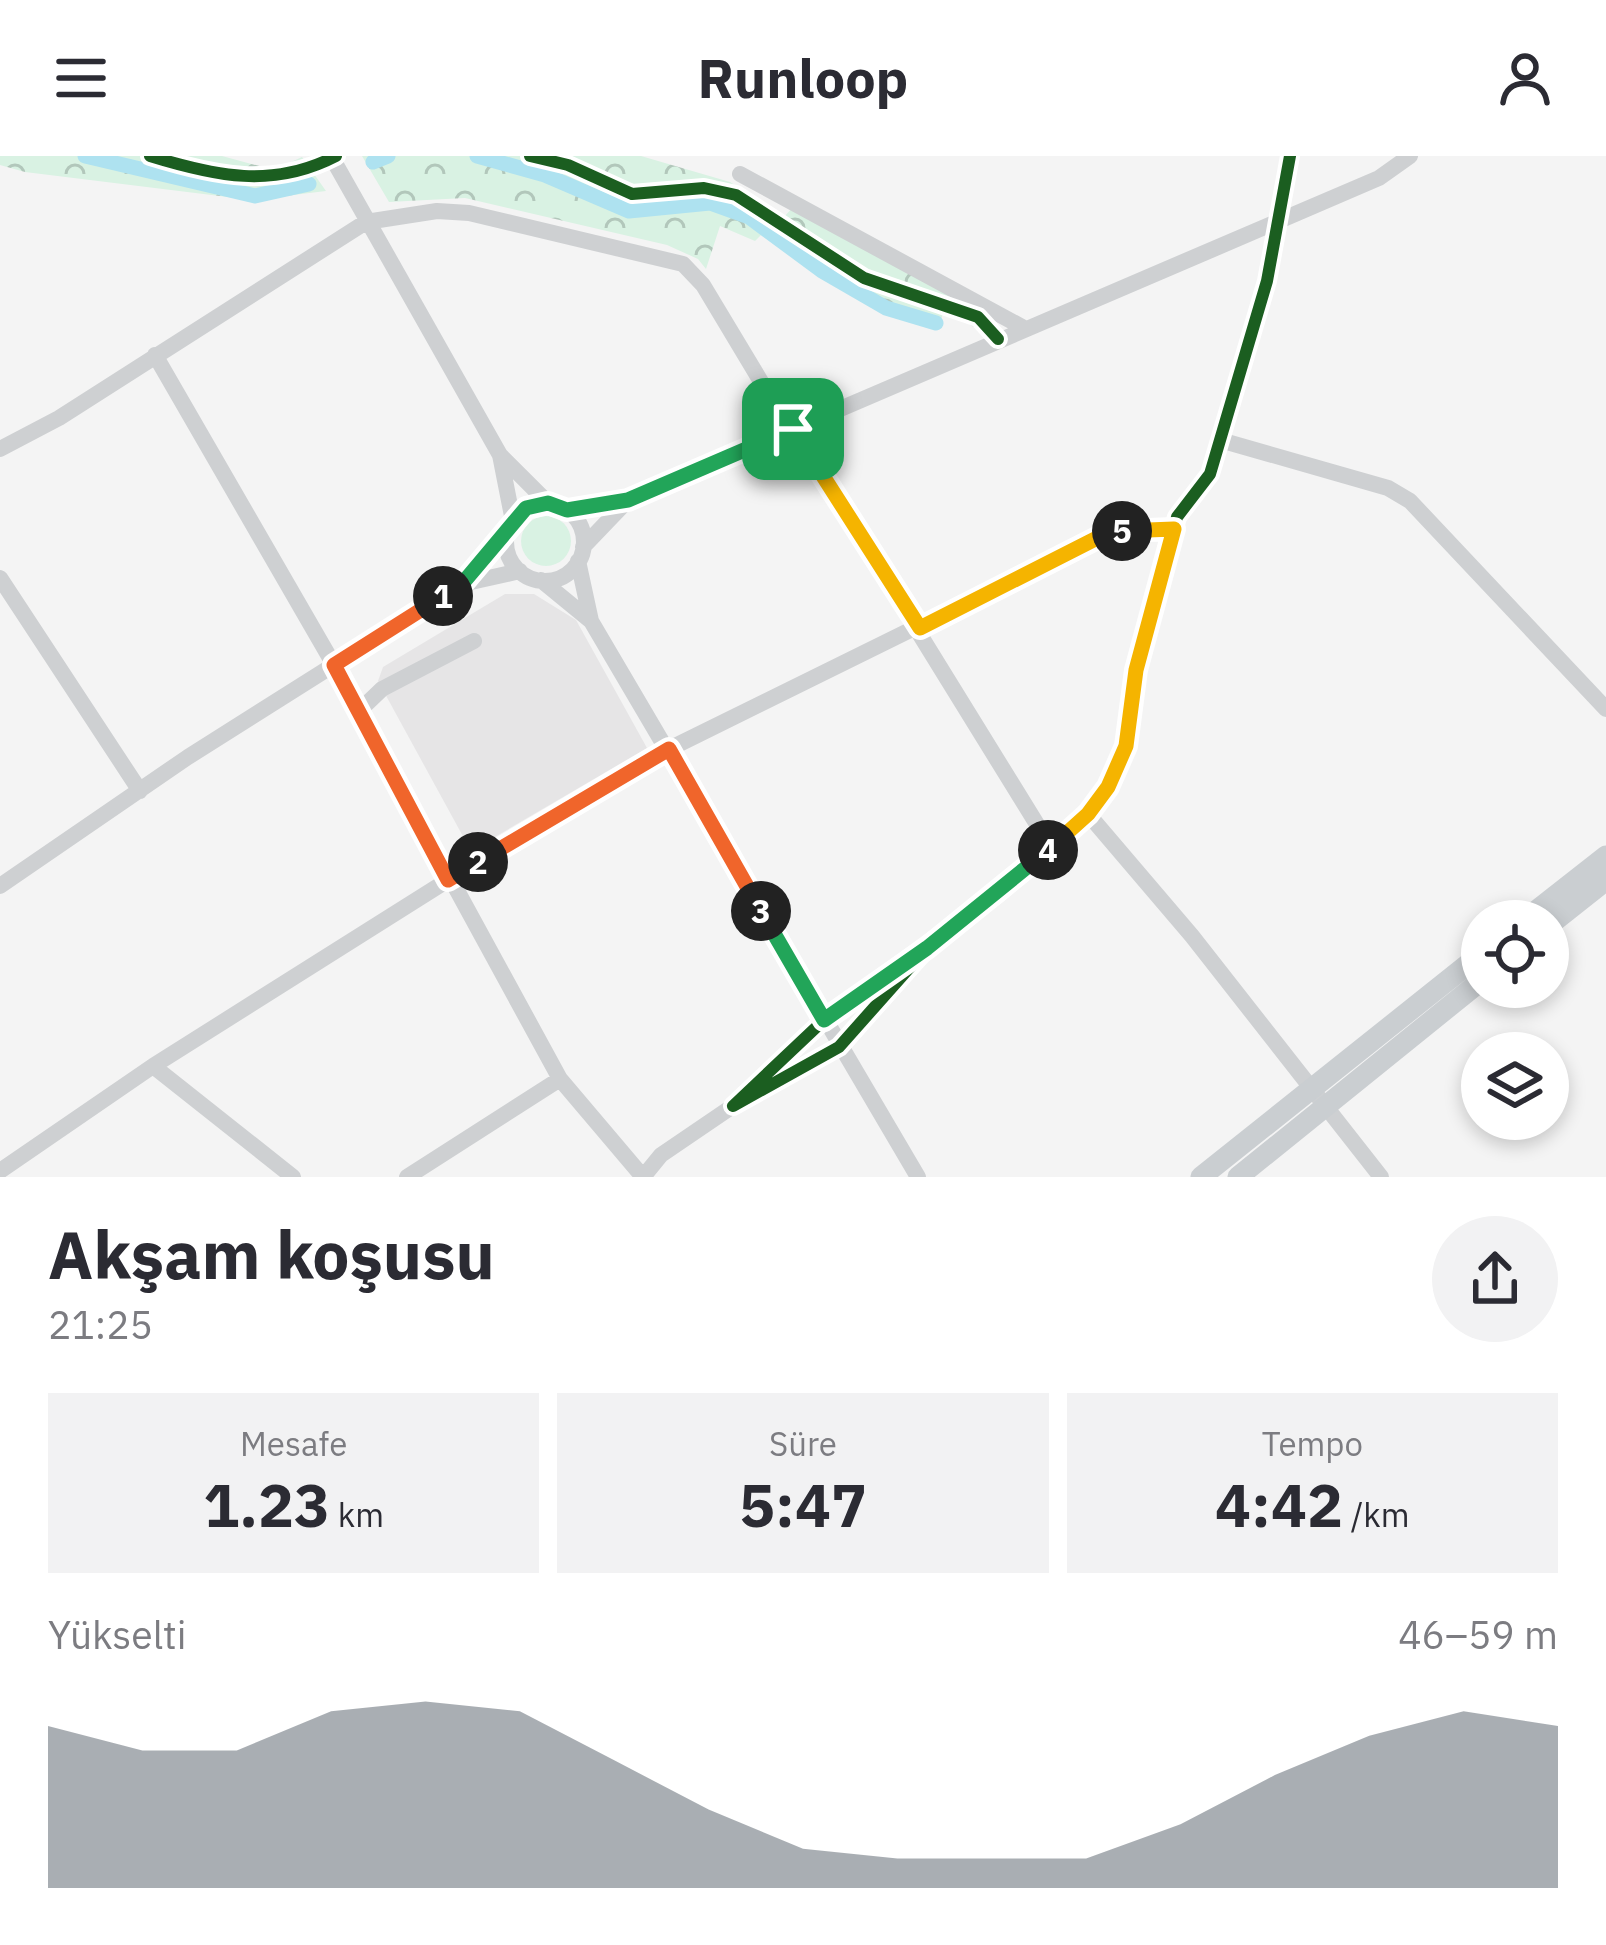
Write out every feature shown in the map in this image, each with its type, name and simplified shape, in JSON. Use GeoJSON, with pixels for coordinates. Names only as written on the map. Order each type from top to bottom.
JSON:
{"type":"FeatureCollection","features":[{"type":"Feature","properties":{"kind":"main road"},"geometry":{"type":"LineString","coordinates":[[1550,900],[1606,856]]}},
{"type":"Feature","properties":{"kind":"main road"},"geometry":{"type":"LineString","coordinates":[[1569,909],[1606,880]]}},
{"type":"Feature","properties":{"kind":"main road"},"geometry":{"type":"LineString","coordinates":[[1201,1177],[1461,970]]}},
{"type":"Feature","properties":{"kind":"main road"},"geometry":{"type":"LineString","coordinates":[[1238,1177],[1461,998]]}},
{"type":"Feature","properties":{"kind":"street"},"geometry":{"type":"LineString","coordinates":[[331,156],[500,455],[548,503],[567,510],[580,524],[592,621]]}},
{"type":"Feature","properties":{"kind":"street"},"geometry":{"type":"LineString","coordinates":[[734,1106],[824,1020],[927,948],[1051,847],[1088,814],[1108,787],[1126,746],[1136,670],[1174,529],[1210,474],[1220,440],[1278,221],[1290,156]]}},
{"type":"Feature","properties":{"kind":"street"},"geometry":{"type":"LineString","coordinates":[[567,510],[628,500],[1378,178],[1410,156]]}},
{"type":"Feature","properties":{"kind":"street"},"geometry":{"type":"LineString","coordinates":[[740,174],[1024,328]]}},
{"type":"Feature","properties":{"kind":"street"},"geometry":{"type":"LineString","coordinates":[[0,449],[366,222],[437,211],[469,213],[683,264],[704,285],[1051,847]]}},
{"type":"Feature","properties":{"kind":"street"},"geometry":{"type":"LineString","coordinates":[[155,356],[334,665],[560,1079],[643,1177],[662,1155],[734,1106],[839,1047],[927,948]]}},
{"type":"Feature","properties":{"kind":"street"},"geometry":{"type":"LineString","coordinates":[[1220,440],[1388,488],[1410,501],[1606,709]]}},
{"type":"Feature","properties":{"kind":"street"},"geometry":{"type":"LineString","coordinates":[[500,455],[510,527],[508,553],[520,571],[541,580],[592,621],[918,1177]]}},
{"type":"Feature","properties":{"kind":"street"},"geometry":{"type":"LineString","coordinates":[[541,580],[562,577],[628,500]]}},
{"type":"Feature","properties":{"kind":"street"},"geometry":{"type":"LineString","coordinates":[[0,886],[462,584],[526,508],[548,503]]}},
{"type":"Feature","properties":{"kind":"street"},"geometry":{"type":"LineString","coordinates":[[0,1171],[154,1066],[448,880],[669,749],[1105,534],[1174,529]]}},
{"type":"Feature","properties":{"kind":"street"},"geometry":{"type":"LineString","coordinates":[[462,584],[520,571]]}},
{"type":"Feature","properties":{"kind":"street"},"geometry":{"type":"LineString","coordinates":[[0,578],[140,791]]}},
{"type":"Feature","properties":{"kind":"street"},"geometry":{"type":"LineString","coordinates":[[359,711],[382,688],[474,641]]}},
{"type":"Feature","properties":{"kind":"street"},"geometry":{"type":"LineString","coordinates":[[1088,814],[1382,1177]]}},
{"type":"Feature","properties":{"kind":"street"},"geometry":{"type":"LineString","coordinates":[[154,1066],[293,1177]]}},
{"type":"Feature","properties":{"kind":"street"},"geometry":{"type":"LineString","coordinates":[[407,1177],[560,1079]]}},
{"type":"Feature","properties":{"kind":"shaded area"},"geometry":{"type":"Polygon","coordinates":[[[505,594],[534,594],[576,620],[647,748],[471,851],[378,681],[383,667],[505,594]]]}},
{"type":"Feature","properties":{"kind":"green space"},"geometry":{"type":"Polygon","coordinates":[[[0,156],[222,156],[274,170],[302,157],[326,191],[252,200],[25,172],[0,165],[0,156]]]}},
{"type":"Feature","properties":{"kind":"green space"},"geometry":{"type":"Polygon","coordinates":[[[362,156],[641,156],[730,182],[784,217],[793,207],[977,309],[983,323],[974,327],[944,309],[939,328],[888,312],[762,234],[755,241],[720,226],[706,269],[698,259],[667,245],[465,198],[389,202],[362,156]]]}},
{"type":"Feature","properties":{"kind":"green space"},"geometry":{"type":"Polygon","coordinates":[[[546,516],[564,523],[571,541],[564,559],[546,566],[528,559],[521,541],[528,523],[546,516]]]}},
{"type":"Feature","properties":{"kind":"waterway"},"geometry":{"type":"LineString","coordinates":[[85,156],[255,196],[309,184]]}},
{"type":"Feature","properties":{"kind":"waterway"},"geometry":{"type":"LineString","coordinates":[[373,162],[388,156]]}},
{"type":"Feature","properties":{"kind":"waterway"},"geometry":{"type":"LineString","coordinates":[[477,156],[545,175],[629,211],[710,203],[749,217],[822,271],[886,308],[936,323]]}},
{"type":"Feature","properties":{"kind":"cycle path"},"geometry":{"type":"LineString","coordinates":[[150,156],[244,176],[290,173],[336,156]]}},
{"type":"Feature","properties":{"kind":"cycle path"},"geometry":{"type":"LineString","coordinates":[[530,156],[568,165],[632,194],[704,188],[736,195],[864,278],[978,317],[998,339]]}},
{"type":"Feature","properties":{"kind":"cycle path"},"geometry":{"type":"LineString","coordinates":[[927,948],[839,1047],[733,1106],[824,1020],[997,894],[1088,814],[1108,787],[1126,745],[1135,670],[1177,517],[1210,474],[1267,281],[1290,156]]}},
{"type":"Feature","properties":{"kind":"route"},"geometry":{"type":"LineString","coordinates":[[793,429],[920,628],[1105,534],[1174,529],[1136,670],[1126,746],[1108,787],[1088,814],[997,894],[824,1020],[669,749],[448,880],[334,665],[462,584],[526,508],[548,503],[567,510],[628,500],[793,429]]}}]}
